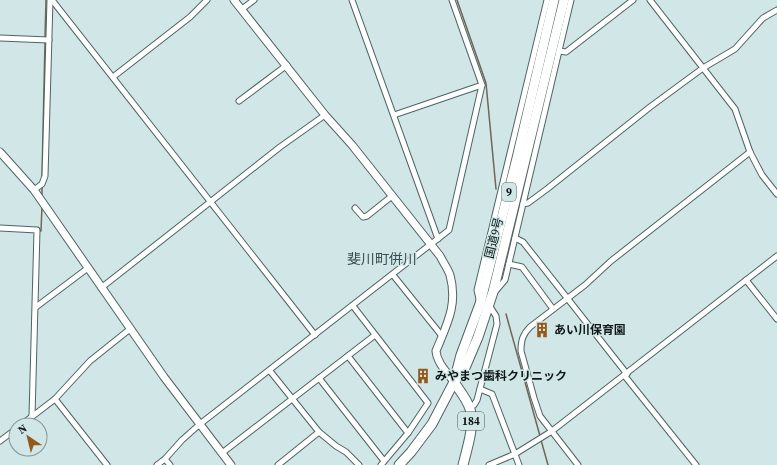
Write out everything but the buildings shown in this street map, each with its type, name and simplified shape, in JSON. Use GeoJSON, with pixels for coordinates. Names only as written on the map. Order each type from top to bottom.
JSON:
{"type":"FeatureCollection","features":[{"type":"Feature","properties":{"kind":"highway","name":"国道9号"},"geometry":{"type":"LineString","coordinates":[[399,465],[432,424],[454,382],[464,370],[478,338],[498,234],[554,0]]}},
{"type":"Feature","properties":{"kind":"highway","name":"国道9号"},"geometry":{"type":"LineString","coordinates":[[485,304],[492,295],[520,202],[531,136],[564,0]]}},
{"type":"Feature","properties":{"kind":"highway","name":"184"},"geometry":{"type":"LineString","coordinates":[[454,382],[470,408],[470,431],[463,465]]}},
{"type":"Feature","properties":{"kind":"street"},"geometry":{"type":"LineString","coordinates":[[34,190],[42,184],[45,176],[51,0]]}},
{"type":"Feature","properties":{"kind":"street"},"geometry":{"type":"LineString","coordinates":[[51,0],[315,335]]}},
{"type":"Feature","properties":{"kind":"street"},"geometry":{"type":"LineString","coordinates":[[113,77],[190,17],[207,0]]}},
{"type":"Feature","properties":{"kind":"street"},"geometry":{"type":"LineString","coordinates":[[234,0],[287,65],[325,115],[352,144],[440,256],[450,274],[453,295],[451,315],[436,351],[440,363],[454,382]]}},
{"type":"Feature","properties":{"kind":"street"},"geometry":{"type":"LineString","coordinates":[[242,9],[254,0]]}},
{"type":"Feature","properties":{"kind":"street"},"geometry":{"type":"LineString","coordinates":[[352,0],[438,239]]}},
{"type":"Feature","properties":{"kind":"street"},"geometry":{"type":"LineString","coordinates":[[156,465],[165,459],[182,440],[200,424],[270,371],[449,230],[482,85],[452,0]]}},
{"type":"Feature","properties":{"kind":"street"},"geometry":{"type":"LineString","coordinates":[[470,408],[477,400],[497,324],[496,316],[485,304],[477,290],[547,0]]}},
{"type":"Feature","properties":{"kind":"street"},"geometry":{"type":"LineString","coordinates":[[492,295],[505,280],[520,219],[520,202],[536,149],[571,0]]}},
{"type":"Feature","properties":{"kind":"street"},"geometry":{"type":"LineString","coordinates":[[559,51],[566,52],[633,0]]}},
{"type":"Feature","properties":{"kind":"street"},"geometry":{"type":"LineString","coordinates":[[650,0],[734,109],[750,152],[762,175],[777,194]]}},
{"type":"Feature","properties":{"kind":"street"},"geometry":{"type":"LineString","coordinates":[[520,202],[528,202],[547,189],[650,107],[703,68],[735,49],[763,18],[777,10]]}},
{"type":"Feature","properties":{"kind":"street"},"geometry":{"type":"LineString","coordinates":[[0,38],[49,40]]}},
{"type":"Feature","properties":{"kind":"street"},"geometry":{"type":"LineString","coordinates":[[533,60],[537,76]]}},
{"type":"Feature","properties":{"kind":"street"},"geometry":{"type":"LineString","coordinates":[[549,62],[552,79]]}},
{"type":"Feature","properties":{"kind":"street"},"geometry":{"type":"LineString","coordinates":[[239,101],[287,65]]}},
{"type":"Feature","properties":{"kind":"street"},"geometry":{"type":"LineString","coordinates":[[394,115],[482,85]]}},
{"type":"Feature","properties":{"kind":"street"},"geometry":{"type":"LineString","coordinates":[[101,288],[280,147],[325,115]]}},
{"type":"Feature","properties":{"kind":"street"},"geometry":{"type":"LineString","coordinates":[[531,136],[536,149]]}},
{"type":"Feature","properties":{"kind":"street"},"geometry":{"type":"LineString","coordinates":[[513,142],[517,158]]}},
{"type":"Feature","properties":{"kind":"street"},"geometry":{"type":"LineString","coordinates":[[0,152],[34,190],[164,377],[231,465]]}},
{"type":"Feature","properties":{"kind":"street"},"geometry":{"type":"LineString","coordinates":[[578,465],[540,416],[521,351],[521,343],[524,334],[530,327],[585,285],[611,261],[750,152]]}},
{"type":"Feature","properties":{"kind":"street"},"geometry":{"type":"LineString","coordinates":[[355,208],[363,217],[367,216],[392,196]]}},
{"type":"Feature","properties":{"kind":"street"},"geometry":{"type":"LineString","coordinates":[[520,202],[520,219]]}},
{"type":"Feature","properties":{"kind":"street"},"geometry":{"type":"LineString","coordinates":[[495,218],[498,234]]}},
{"type":"Feature","properties":{"kind":"street"},"geometry":{"type":"LineString","coordinates":[[0,228],[38,230],[32,416]]}},
{"type":"Feature","properties":{"kind":"street"},"geometry":{"type":"LineString","coordinates":[[515,238],[523,242],[568,298],[696,465]]}},
{"type":"Feature","properties":{"kind":"street"},"geometry":{"type":"LineString","coordinates":[[489,465],[515,454],[552,431],[777,256]]}},
{"type":"Feature","properties":{"kind":"street"},"geometry":{"type":"LineString","coordinates":[[509,264],[522,268],[553,309]]}},
{"type":"Feature","properties":{"kind":"street"},"geometry":{"type":"LineString","coordinates":[[36,307],[88,268]]}},
{"type":"Feature","properties":{"kind":"street"},"geometry":{"type":"LineString","coordinates":[[393,275],[442,336]]}},
{"type":"Feature","properties":{"kind":"street"},"geometry":{"type":"LineString","coordinates":[[746,280],[777,319]]}},
{"type":"Feature","properties":{"kind":"street"},"geometry":{"type":"LineString","coordinates":[[319,378],[382,463],[408,433],[428,403],[353,306]]}},
{"type":"Feature","properties":{"kind":"street"},"geometry":{"type":"LineString","coordinates":[[32,416],[55,399],[90,361],[130,329]]}},
{"type":"Feature","properties":{"kind":"street"},"geometry":{"type":"LineString","coordinates":[[222,453],[375,335]]}},
{"type":"Feature","properties":{"kind":"street"},"geometry":{"type":"LineString","coordinates":[[348,356],[408,433]]}},
{"type":"Feature","properties":{"kind":"street"},"geometry":{"type":"LineString","coordinates":[[270,371],[319,432],[346,452],[358,465]]}},
{"type":"Feature","properties":{"kind":"street"},"geometry":{"type":"LineString","coordinates":[[480,389],[492,394],[519,465]]}},
{"type":"Feature","properties":{"kind":"street"},"geometry":{"type":"LineString","coordinates":[[55,399],[107,465]]}},
{"type":"Feature","properties":{"kind":"street"},"geometry":{"type":"LineString","coordinates":[[278,465],[319,432]]}},
{"type":"Feature","properties":{"kind":"street"},"geometry":{"type":"LineString","coordinates":[[165,459],[170,465]]}},
{"type":"Feature","properties":{"kind":"waterway"},"geometry":{"type":"LineString","coordinates":[[45,38],[46,0]]}},
{"type":"Feature","properties":{"kind":"waterway"},"geometry":{"type":"LineString","coordinates":[[457,0],[486,83],[496,189]]}},
{"type":"Feature","properties":{"kind":"waterway"},"geometry":{"type":"LineString","coordinates":[[42,178],[45,42]]}},
{"type":"Feature","properties":{"kind":"waterway"},"geometry":{"type":"LineString","coordinates":[[42,186],[42,196]]}},
{"type":"Feature","properties":{"kind":"waterway"},"geometry":{"type":"LineString","coordinates":[[38,231],[41,231],[42,206]]}},
{"type":"Feature","properties":{"kind":"waterway"},"geometry":{"type":"LineString","coordinates":[[506,314],[540,436]]}},
{"type":"Feature","properties":{"kind":"waterway"},"geometry":{"type":"LineString","coordinates":[[541,440],[548,465]]}},
{"type":"Feature","properties":{"kind":"place","name":"あい川保育園"},"geometry":{"type":"Point","coordinates":[542,330]}},
{"type":"Feature","properties":{"kind":"place","name":"みやまつ歯科クリニック"},"geometry":{"type":"Point","coordinates":[423,376]}},
{"type":"Feature","properties":{"kind":"district","name":"斐川町併川"},"geometry":{"type":"Point","coordinates":[382,259]}}]}
